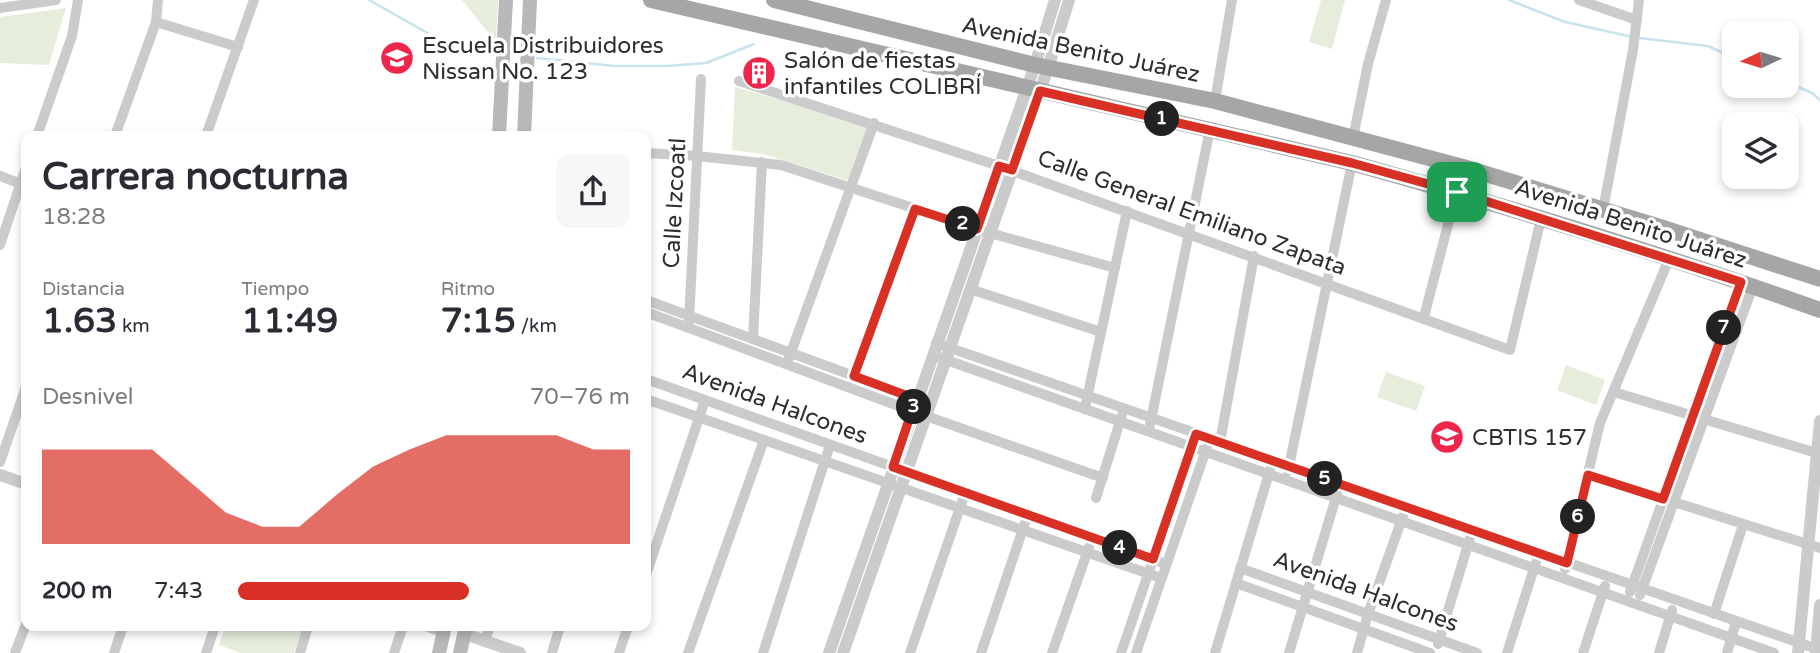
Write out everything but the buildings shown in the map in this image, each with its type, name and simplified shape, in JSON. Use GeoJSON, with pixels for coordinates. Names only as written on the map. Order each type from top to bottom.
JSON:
{"type":"FeatureCollection","features":[{"type":"Feature","properties":{"kind":"main road"},"geometry":{"type":"LineString","coordinates":[[499,131],[506,0]]}},
{"type":"Feature","properties":{"kind":"main road"},"geometry":{"type":"LineString","coordinates":[[524,131],[530,0]]}},
{"type":"Feature","properties":{"kind":"main road","name":"Avenida Benito Juárez"},"geometry":{"type":"LineString","coordinates":[[651,0],[1352,163],[1457,192],[1747,284],[1820,310]]}},
{"type":"Feature","properties":{"kind":"main road","name":"Avenida Benito Juárez"},"geometry":{"type":"LineString","coordinates":[[774,0],[1042,66],[1214,101],[1463,167],[1820,279]]}},
{"type":"Feature","properties":{"kind":"main road"},"geometry":{"type":"LineString","coordinates":[[829,43],[837,15]]}},
{"type":"Feature","properties":{"kind":"main road"},"geometry":{"type":"LineString","coordinates":[[439,653],[444,631]]}},
{"type":"Feature","properties":{"kind":"main road"},"geometry":{"type":"LineString","coordinates":[[460,653],[465,631]]}},
{"type":"Feature","properties":{"kind":"street"},"geometry":{"type":"LineString","coordinates":[[2,5],[56,0]]}},
{"type":"Feature","properties":{"kind":"street"},"geometry":{"type":"LineString","coordinates":[[39,131],[72,36],[78,0]]}},
{"type":"Feature","properties":{"kind":"street"},"geometry":{"type":"LineString","coordinates":[[117,131],[156,22],[158,0]]}},
{"type":"Feature","properties":{"kind":"street"},"geometry":{"type":"LineString","coordinates":[[208,131],[254,0]]}},
{"type":"Feature","properties":{"kind":"street"},"geometry":{"type":"LineString","coordinates":[[1042,66],[1055,0]]}},
{"type":"Feature","properties":{"kind":"street"},"geometry":{"type":"LineString","coordinates":[[1214,101],[1232,0]]}},
{"type":"Feature","properties":{"kind":"street"},"geometry":{"type":"LineString","coordinates":[[1353,138],[1368,64],[1386,0]]}},
{"type":"Feature","properties":{"kind":"street"},"geometry":{"type":"LineString","coordinates":[[1579,0],[1637,23]]}},
{"type":"Feature","properties":{"kind":"street"},"geometry":{"type":"LineString","coordinates":[[1603,210],[1634,43],[1639,0]]}},
{"type":"Feature","properties":{"kind":"street"},"geometry":{"type":"LineString","coordinates":[[829,653],[934,349],[983,231],[1067,1]]}},
{"type":"Feature","properties":{"kind":"street"},"geometry":{"type":"LineString","coordinates":[[156,22],[238,47]]}},
{"type":"Feature","properties":{"kind":"street","name":"Calle Izcoatl"},"geometry":{"type":"LineString","coordinates":[[689,328],[701,79]]}},
{"type":"Feature","properties":{"kind":"street","name":"Calle General Emiliano Zapata"},"geometry":{"type":"LineString","coordinates":[[739,81],[1006,168],[1510,350],[1541,219]]}},
{"type":"Feature","properties":{"kind":"street"},"geometry":{"type":"LineString","coordinates":[[787,365],[874,123]]}},
{"type":"Feature","properties":{"kind":"street"},"geometry":{"type":"LineString","coordinates":[[1149,432],[1210,129]]}},
{"type":"Feature","properties":{"kind":"street"},"geometry":{"type":"LineString","coordinates":[[651,153],[762,162],[851,187],[983,231],[1115,268]]}},
{"type":"Feature","properties":{"kind":"street"},"geometry":{"type":"LineString","coordinates":[[753,339],[762,162]]}},
{"type":"Feature","properties":{"kind":"street"},"geometry":{"type":"LineString","coordinates":[[1286,480],[1352,163]]}},
{"type":"Feature","properties":{"kind":"street"},"geometry":{"type":"LineString","coordinates":[[1424,317],[1463,167]]}},
{"type":"Feature","properties":{"kind":"street"},"geometry":{"type":"LineString","coordinates":[[0,176],[21,184]]}},
{"type":"Feature","properties":{"kind":"street"},"geometry":{"type":"LineString","coordinates":[[0,245],[21,190]]}},
{"type":"Feature","properties":{"kind":"street"},"geometry":{"type":"LineString","coordinates":[[854,376],[915,209]]}},
{"type":"Feature","properties":{"kind":"street"},"geometry":{"type":"LineString","coordinates":[[1085,409],[1127,211]]}},
{"type":"Feature","properties":{"kind":"street"},"geometry":{"type":"LineString","coordinates":[[843,653],[970,289],[983,231]]}},
{"type":"Feature","properties":{"kind":"street"},"geometry":{"type":"LineString","coordinates":[[1136,653],[1205,452],[1215,440],[1254,257]]}},
{"type":"Feature","properties":{"kind":"street"},"geometry":{"type":"LineString","coordinates":[[1563,578],[1600,423],[1669,259]]}},
{"type":"Feature","properties":{"kind":"street"},"geometry":{"type":"LineString","coordinates":[[1632,603],[1668,501],[1692,416],[1747,284]]}},
{"type":"Feature","properties":{"kind":"street"},"geometry":{"type":"LineString","coordinates":[[1668,501],[1704,420],[1747,284]]}},
{"type":"Feature","properties":{"kind":"street"},"geometry":{"type":"LineString","coordinates":[[970,289],[1101,332]]}},
{"type":"Feature","properties":{"kind":"street"},"geometry":{"type":"LineString","coordinates":[[651,302],[854,376],[914,405]]}},
{"type":"Feature","properties":{"kind":"street"},"geometry":{"type":"LineString","coordinates":[[651,315],[787,365],[914,405]]}},
{"type":"Feature","properties":{"kind":"street"},"geometry":{"type":"LineString","coordinates":[[934,349],[1085,409],[1774,653]]}},
{"type":"Feature","properties":{"kind":"street"},"geometry":{"type":"LineString","coordinates":[[947,354],[1087,396],[1215,440],[1714,614],[1799,648],[1817,651],[1820,605]]}},
{"type":"Feature","properties":{"kind":"street","name":"Avenida Halcones"},"geometry":{"type":"LineString","coordinates":[[651,381],[1166,564]]}},
{"type":"Feature","properties":{"kind":"street"},"geometry":{"type":"LineString","coordinates":[[1614,392],[1819,454]]}},
{"type":"Feature","properties":{"kind":"street"},"geometry":{"type":"LineString","coordinates":[[651,560],[705,400]]}},
{"type":"Feature","properties":{"kind":"street"},"geometry":{"type":"LineString","coordinates":[[0,462],[21,401]]}},
{"type":"Feature","properties":{"kind":"street","name":"Avenida Halcones"},"geometry":{"type":"LineString","coordinates":[[651,401],[1161,578]]}},
{"type":"Feature","properties":{"kind":"street"},"geometry":{"type":"LineString","coordinates":[[1096,499],[1124,409]]}},
{"type":"Feature","properties":{"kind":"street"},"geometry":{"type":"LineString","coordinates":[[926,416],[1103,478]]}},
{"type":"Feature","properties":{"kind":"street"},"geometry":{"type":"LineString","coordinates":[[1799,648],[1814,547],[1820,421]]}},
{"type":"Feature","properties":{"kind":"street"},"geometry":{"type":"LineString","coordinates":[[1121,653],[1196,434]]}},
{"type":"Feature","properties":{"kind":"street"},"geometry":{"type":"LineString","coordinates":[[688,653],[764,440]]}},
{"type":"Feature","properties":{"kind":"street"},"geometry":{"type":"LineString","coordinates":[[763,653],[830,444]]}},
{"type":"Feature","properties":{"kind":"street"},"geometry":{"type":"LineString","coordinates":[[1215,653],[1273,461]]}},
{"type":"Feature","properties":{"kind":"street"},"geometry":{"type":"LineString","coordinates":[[0,475],[21,482]]}},
{"type":"Feature","properties":{"kind":"street"},"geometry":{"type":"LineString","coordinates":[[1588,475],[1814,547]]}},
{"type":"Feature","properties":{"kind":"street"},"geometry":{"type":"LineString","coordinates":[[1289,653],[1340,484]]}},
{"type":"Feature","properties":{"kind":"street"},"geometry":{"type":"LineString","coordinates":[[910,653],[965,493]]}},
{"type":"Feature","properties":{"kind":"street"},"geometry":{"type":"LineString","coordinates":[[1357,653],[1368,614],[1407,507]]}},
{"type":"Feature","properties":{"kind":"street"},"geometry":{"type":"LineString","coordinates":[[981,653],[1028,515]]}},
{"type":"Feature","properties":{"kind":"street"},"geometry":{"type":"LineString","coordinates":[[1714,614],[1744,526]]}},
{"type":"Feature","properties":{"kind":"street"},"geometry":{"type":"LineString","coordinates":[[1433,653],[1472,530]]}},
{"type":"Feature","properties":{"kind":"street"},"geometry":{"type":"LineString","coordinates":[[1052,653],[1092,538]]}},
{"type":"Feature","properties":{"kind":"street"},"geometry":{"type":"LineString","coordinates":[[1507,653],[1538,553]]}},
{"type":"Feature","properties":{"kind":"street","name":"Avenida Halcones"},"geometry":{"type":"LineString","coordinates":[[1240,568],[1477,653]]}},
{"type":"Feature","properties":{"kind":"street"},"geometry":{"type":"LineString","coordinates":[[1583,653],[1607,577]]}},
{"type":"Feature","properties":{"kind":"street","name":"Avenida Halcones"},"geometry":{"type":"LineString","coordinates":[[1236,583],[1433,653]]}},
{"type":"Feature","properties":{"kind":"street"},"geometry":{"type":"LineString","coordinates":[[1659,653],[1675,601]]}},
{"type":"Feature","properties":{"kind":"street"},"geometry":{"type":"LineString","coordinates":[[1727,653],[1736,622]]}},
{"type":"Feature","properties":{"kind":"street"},"geometry":{"type":"LineString","coordinates":[[15,653],[23,631]]}},
{"type":"Feature","properties":{"kind":"street"},"geometry":{"type":"LineString","coordinates":[[114,653],[121,631]]}},
{"type":"Feature","properties":{"kind":"street"},"geometry":{"type":"LineString","coordinates":[[206,653],[213,631]]}},
{"type":"Feature","properties":{"kind":"street"},"geometry":{"type":"LineString","coordinates":[[300,653],[307,631]]}},
{"type":"Feature","properties":{"kind":"street"},"geometry":{"type":"LineString","coordinates":[[394,653],[401,631]]}},
{"type":"Feature","properties":{"kind":"street"},"geometry":{"type":"LineString","coordinates":[[467,631],[485,641],[520,653]]}},
{"type":"Feature","properties":{"kind":"street"},"geometry":{"type":"LineString","coordinates":[[485,641],[488,631]]}},
{"type":"Feature","properties":{"kind":"street"},"geometry":{"type":"LineString","coordinates":[[552,653],[559,631]]}},
{"type":"Feature","properties":{"kind":"street"},"geometry":{"type":"LineString","coordinates":[[619,653],[626,631]]}},
{"type":"Feature","properties":{"kind":"green space"},"geometry":{"type":"Polygon","coordinates":[[[462,0],[498,0],[496,42],[462,0]]]}},
{"type":"Feature","properties":{"kind":"green space"},"geometry":{"type":"Polygon","coordinates":[[[1321,0],[1345,0],[1332,49],[1309,42],[1321,0]]]}},
{"type":"Feature","properties":{"kind":"green space"},"geometry":{"type":"Polygon","coordinates":[[[66,8],[49,65],[0,63],[0,17],[66,8]]]}},
{"type":"Feature","properties":{"kind":"green space"},"geometry":{"type":"Polygon","coordinates":[[[735,87],[869,125],[850,181],[763,154],[732,150],[735,87]]]}},
{"type":"Feature","properties":{"kind":"green space"},"geometry":{"type":"Polygon","coordinates":[[[1566,365],[1605,380],[1596,405],[1557,390],[1566,365]]]}},
{"type":"Feature","properties":{"kind":"green space"},"geometry":{"type":"Polygon","coordinates":[[[1386,372],[1425,386],[1416,411],[1377,397],[1386,372]]]}},
{"type":"Feature","properties":{"kind":"green space"},"geometry":{"type":"Polygon","coordinates":[[[224,631],[302,631],[294,653],[241,653],[219,645],[224,631]]]}},
{"type":"Feature","properties":{"kind":"waterway"},"geometry":{"type":"LineString","coordinates":[[369,0],[461,52],[486,53]]}},
{"type":"Feature","properties":{"kind":"waterway"},"geometry":{"type":"LineString","coordinates":[[1509,0],[1565,22],[1633,37]]}},
{"type":"Feature","properties":{"kind":"waterway"},"geometry":{"type":"LineString","coordinates":[[1639,38],[1708,46],[1722,52]]}},
{"type":"Feature","properties":{"kind":"waterway"},"geometry":{"type":"LineString","coordinates":[[537,58],[614,66],[667,66],[706,63],[754,44]]}},
{"type":"Feature","properties":{"kind":"waterway"},"geometry":{"type":"LineString","coordinates":[[1799,87],[1820,100]]}},
{"type":"Feature","properties":{"kind":"place","name":"Escuela Distribuidores Nissan No. 123"},"geometry":{"type":"Point","coordinates":[397,58]}},
{"type":"Feature","properties":{"kind":"place","name":"Salón de fiestas infantiles COLIBRÍ"},"geometry":{"type":"Point","coordinates":[759,73]}},
{"type":"Feature","properties":{"kind":"place","name":"CBTIS 157"},"geometry":{"type":"Point","coordinates":[1447,437]}},
{"type":"Feature","properties":{"kind":"route"},"geometry":{"type":"LineString","coordinates":[[1040,91],[1352,163],[1457,192],[1741,282],[1663,499],[1588,475],[1567,563],[1196,434],[1153,559],[893,467],[916,399],[854,376],[915,209],[977,229],[999,166],[1012,170],[1040,91]]}}]}
